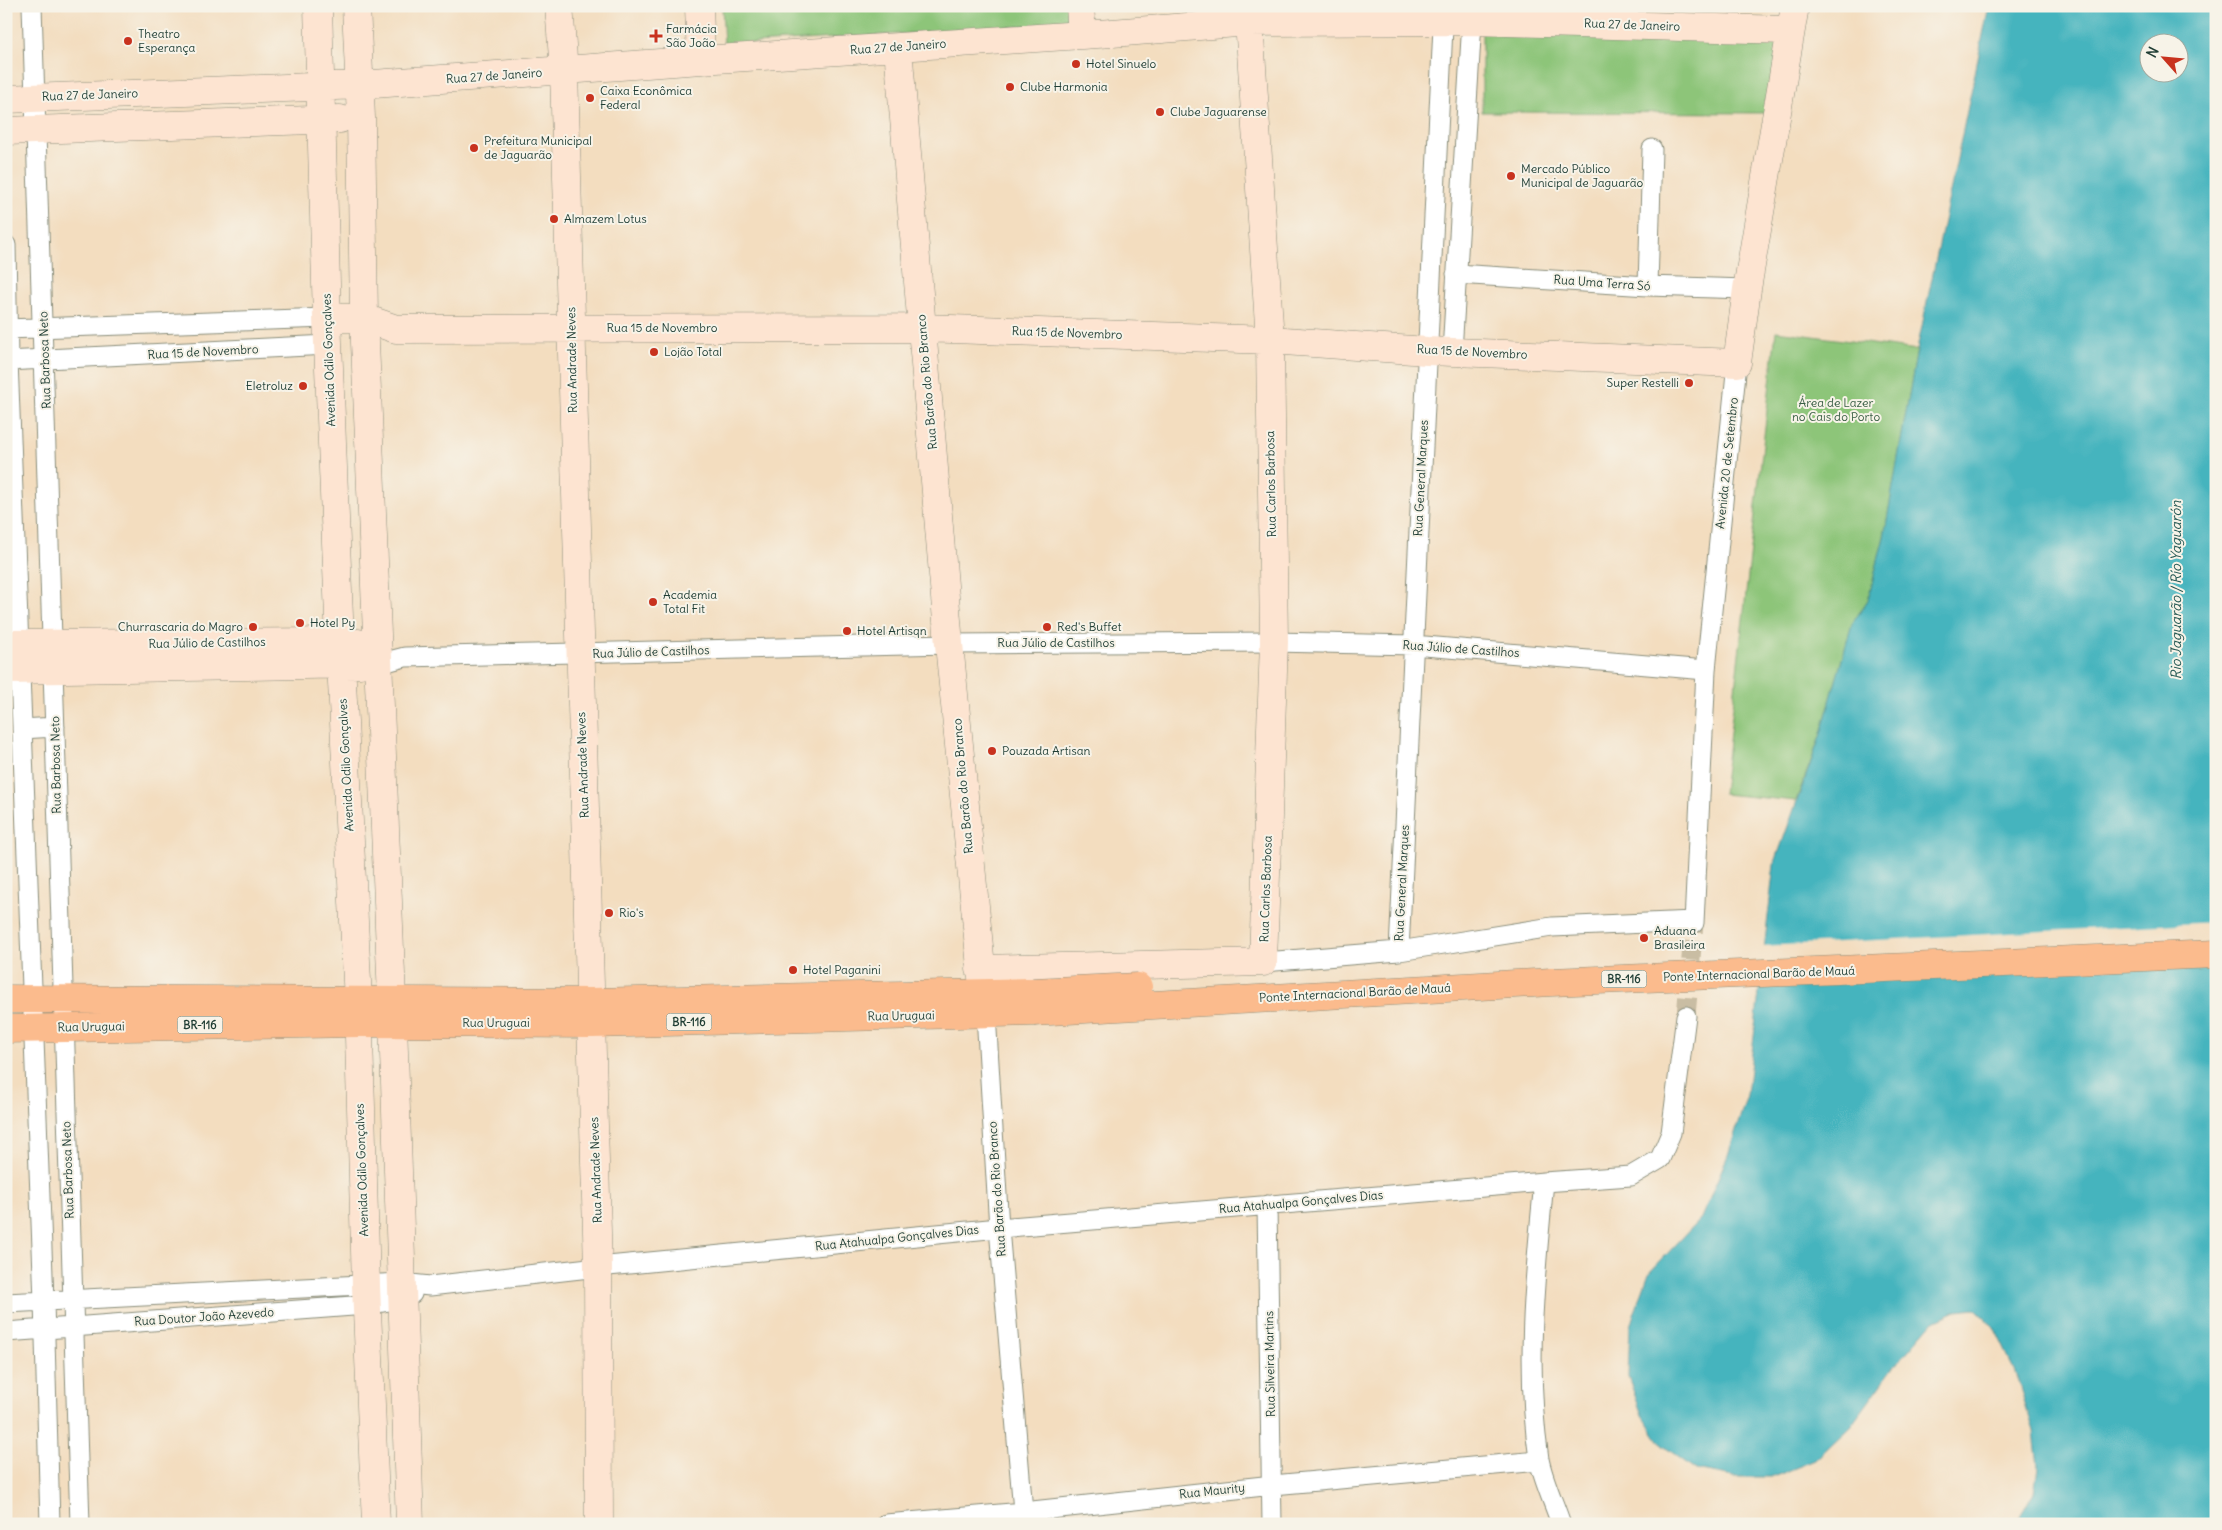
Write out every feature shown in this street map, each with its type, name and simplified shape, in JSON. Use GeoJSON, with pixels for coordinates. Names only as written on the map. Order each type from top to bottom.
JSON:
{"type":"FeatureCollection","features":[{"type":"Feature","properties":{"kind":"highway","name":"Ponte Internacional Barão de Mauá"},"geometry":{"type":"LineString","coordinates":[[1033,1002],[2216,936]]}},
{"type":"Feature","properties":{"kind":"highway","name":"Ponte Internacional Barão de Mauá"},"geometry":{"type":"LineString","coordinates":[[1033,1002],[2216,954]]}},
{"type":"Feature","properties":{"kind":"highway","name":"BR-116"},"geometry":{"type":"LineString","coordinates":[[983,992],[1033,1002]]}},
{"type":"Feature","properties":{"kind":"highway","name":"Rua Uruguai"},"geometry":{"type":"LineString","coordinates":[[6,999],[62,998],[358,1012],[591,1013],[983,992]]}},
{"type":"Feature","properties":{"kind":"highway","name":"Rua Uruguai"},"geometry":{"type":"LineString","coordinates":[[6,1029],[64,1028],[358,1012]]}},
{"type":"Feature","properties":{"kind":"street","name":"Rua Barbosa Neto"},"geometry":{"type":"LineString","coordinates":[[32,6],[44,328],[62,998],[80,1524]]}},
{"type":"Feature","properties":{"kind":"street","name":"Avenida Odilo Gonçalves"},"geometry":{"type":"LineString","coordinates":[[318,6],[328,346],[340,653],[358,1012],[366,1295],[376,1524]]}},
{"type":"Feature","properties":{"kind":"street"},"geometry":{"type":"LineString","coordinates":[[356,6],[361,118],[365,329],[393,1012],[410,1524]]}},
{"type":"Feature","properties":{"kind":"street","name":"Rua Andrade Neves"},"geometry":{"type":"LineString","coordinates":[[559,6],[564,71],[579,654],[598,1267],[599,1524]]}},
{"type":"Feature","properties":{"kind":"street"},"geometry":{"type":"LineString","coordinates":[[699,6],[701,60]]}},
{"type":"Feature","properties":{"kind":"street"},"geometry":{"type":"LineString","coordinates":[[1080,6],[1082,35]]}},
{"type":"Feature","properties":{"kind":"street","name":"Rua 27 de Janeiro"},"geometry":{"type":"LineString","coordinates":[[6,99],[360,85],[1082,35],[1248,14],[1444,14],[1472,21],[1793,18]]}},
{"type":"Feature","properties":{"kind":"street","name":"Rua Carlos Barbosa"},"geometry":{"type":"LineString","coordinates":[[1248,14],[1270,340],[1274,642],[1263,962]]}},
{"type":"Feature","properties":{"kind":"street","name":"Rua General Marques"},"geometry":{"type":"LineString","coordinates":[[1398,951],[1413,645],[1440,352],[1444,14]]}},
{"type":"Feature","properties":{"kind":"street","name":"Avenida 20 de Setembro"},"geometry":{"type":"LineString","coordinates":[[1398,951],[1552,927],[1694,922],[1706,670],[1737,363],[1747,289],[1793,18]]}},
{"type":"Feature","properties":{"kind":"street"},"geometry":{"type":"LineString","coordinates":[[1440,352],[1456,274],[1472,21]]}},
{"type":"Feature","properties":{"kind":"street","name":"Rua Barão do Rio Branco"},"geometry":{"type":"LineString","coordinates":[[898,48],[950,644],[983,992],[999,1228],[1024,1518]]}},
{"type":"Feature","properties":{"kind":"street"},"geometry":{"type":"LineString","coordinates":[[259,89],[262,122]]}},
{"type":"Feature","properties":{"kind":"street"},"geometry":{"type":"LineString","coordinates":[[6,132],[361,118]]}},
{"type":"Feature","properties":{"kind":"street"},"geometry":{"type":"LineString","coordinates":[[1648,286],[1652,149]]}},
{"type":"Feature","properties":{"kind":"street"},"geometry":{"type":"LineString","coordinates":[[6,245],[13,657],[22,729],[45,1328],[50,1524]]}},
{"type":"Feature","properties":{"kind":"street","name":"Rua Uma Terra Só"},"geometry":{"type":"LineString","coordinates":[[1456,274],[1648,286],[1747,289]]}},
{"type":"Feature","properties":{"kind":"street","name":"Rua 15 de Novembro"},"geometry":{"type":"LineString","coordinates":[[7,329],[327,318],[365,329],[922,328],[1270,340],[1440,352],[1737,363]]}},
{"type":"Feature","properties":{"kind":"street","name":"Rua 15 de Novembro"},"geometry":{"type":"LineString","coordinates":[[7,360],[45,360],[328,346],[365,329]]}},
{"type":"Feature","properties":{"kind":"street","name":"Rua Júlio de Castilhos"},"geometry":{"type":"LineString","coordinates":[[13,657],[340,653],[405,657],[950,644],[1274,642],[1413,645],[1706,670]]}},
{"type":"Feature","properties":{"kind":"street"},"geometry":{"type":"LineString","coordinates":[[22,729],[55,727]]}},
{"type":"Feature","properties":{"kind":"street"},"geometry":{"type":"LineString","coordinates":[[349,820],[384,818]]}},
{"type":"Feature","properties":{"kind":"street"},"geometry":{"type":"LineString","coordinates":[[983,992],[1263,962],[1398,951]]}},
{"type":"Feature","properties":{"kind":"street","name":"Rua Atahualpa Gonçalves Dias"},"geometry":{"type":"LineString","coordinates":[[401,1291],[598,1267],[999,1228],[1631,1176],[1660,1159],[1671,1133],[1686,1016]]}},
{"type":"Feature","properties":{"kind":"street"},"geometry":{"type":"LineString","coordinates":[[1544,1182],[1532,1316],[1532,1372],[1540,1461],[1561,1524]]}},
{"type":"Feature","properties":{"kind":"street","name":"Rua Silveira Martins"},"geometry":{"type":"LineString","coordinates":[[1267,1205],[1272,1524]]}},
{"type":"Feature","properties":{"kind":"street","name":"Rua Doutor João Azevedo"},"geometry":{"type":"LineString","coordinates":[[6,1332],[401,1291]]}},
{"type":"Feature","properties":{"kind":"street","name":"Rua Doutor João Azevedo"},"geometry":{"type":"LineString","coordinates":[[6,1303],[72,1299],[366,1295]]}},
{"type":"Feature","properties":{"kind":"street","name":"Rua Maurity"},"geometry":{"type":"LineString","coordinates":[[886,1524],[1024,1518],[1272,1484],[1540,1461]]}},
{"type":"Feature","properties":{"kind":"green space"},"geometry":{"type":"Polygon","coordinates":[[[722,6],[1071,6],[1072,23],[724,45],[722,6]]]}},
{"type":"Feature","properties":{"kind":"green space"},"geometry":{"type":"Polygon","coordinates":[[[1482,27],[1783,33],[1768,113],[1482,112],[1482,27]]]}},
{"type":"Feature","properties":{"kind":"green space","name":"Área de Lazer no Cais do Porto"},"geometry":{"type":"Polygon","coordinates":[[[1776,331],[1917,350],[1884,537],[1868,600],[1852,624],[1820,737],[1796,801],[1723,794],[1776,331]]]}},
{"type":"Feature","properties":{"kind":"water","name":"Rio Jaguarão / Río Yaguarón"},"geometry":{"type":"Polygon","coordinates":[[[1989,6],[2216,6],[2216,1524],[2015,1524],[2034,1493],[2038,1467],[2034,1431],[2014,1369],[1994,1327],[1975,1309],[1956,1311],[1934,1321],[1894,1367],[1851,1426],[1815,1460],[1773,1477],[1733,1477],[1696,1470],[1662,1445],[1642,1415],[1628,1376],[1630,1326],[1649,1273],[1701,1218],[1728,1155],[1747,1095],[1774,865],[1820,737],[1852,624],[1868,600],[1884,537],[1917,350],[1989,6]]]}},
{"type":"Feature","properties":{"kind":"pier"},"geometry":{"type":"Polygon","coordinates":[[[2216,922],[2216,962],[1758,986],[1762,946],[2216,922]]]}},
{"type":"Feature","properties":{"kind":"tunnel"},"geometry":{"type":"LineString","coordinates":[[1686,1016],[1694,923]]}},
{"type":"Feature","properties":{"kind":"place","name":"Farmácia São João"},"geometry":{"type":"Point","coordinates":[656,36]}},
{"type":"Feature","properties":{"kind":"place","name":"Theatro Esperança"},"geometry":{"type":"Point","coordinates":[128,41]}},
{"type":"Feature","properties":{"kind":"place","name":"Hotel Sinuelo"},"geometry":{"type":"Point","coordinates":[1076,64]}},
{"type":"Feature","properties":{"kind":"place","name":"Clube Harmonia"},"geometry":{"type":"Point","coordinates":[1010,87]}},
{"type":"Feature","properties":{"kind":"place","name":"Caixa Econômica Federal"},"geometry":{"type":"Point","coordinates":[590,98]}},
{"type":"Feature","properties":{"kind":"place","name":"Clube Jaguarense"},"geometry":{"type":"Point","coordinates":[1160,112]}},
{"type":"Feature","properties":{"kind":"place","name":"Prefeitura Municipal de Jaguarão"},"geometry":{"type":"Point","coordinates":[474,148]}},
{"type":"Feature","properties":{"kind":"place","name":"Mercado Público Municipal de Jaguarão"},"geometry":{"type":"Point","coordinates":[1511,176]}},
{"type":"Feature","properties":{"kind":"place","name":"Almazem Lotus"},"geometry":{"type":"Point","coordinates":[554,219]}},
{"type":"Feature","properties":{"kind":"place","name":"Lojão Total"},"geometry":{"type":"Point","coordinates":[654,352]}},
{"type":"Feature","properties":{"kind":"place","name":"Super Restelli"},"geometry":{"type":"Point","coordinates":[1689,383]}},
{"type":"Feature","properties":{"kind":"place","name":"Eletroluz"},"geometry":{"type":"Point","coordinates":[303,386]}},
{"type":"Feature","properties":{"kind":"place","name":"Academia Total Fit"},"geometry":{"type":"Point","coordinates":[653,602]}},
{"type":"Feature","properties":{"kind":"place","name":"Hotel Py"},"geometry":{"type":"Point","coordinates":[300,623]}},
{"type":"Feature","properties":{"kind":"place","name":"Churrascaria do Magro"},"geometry":{"type":"Point","coordinates":[253,627]}},
{"type":"Feature","properties":{"kind":"place","name":"Red's Buffet"},"geometry":{"type":"Point","coordinates":[1047,627]}},
{"type":"Feature","properties":{"kind":"place","name":"Hotel Artisqn"},"geometry":{"type":"Point","coordinates":[847,631]}},
{"type":"Feature","properties":{"kind":"place","name":"Pouzada Artisan"},"geometry":{"type":"Point","coordinates":[992,751]}},
{"type":"Feature","properties":{"kind":"place","name":"Rio's"},"geometry":{"type":"Point","coordinates":[609,913]}},
{"type":"Feature","properties":{"kind":"place","name":"Aduana Brasileira"},"geometry":{"type":"Point","coordinates":[1644,938]}},
{"type":"Feature","properties":{"kind":"place","name":"Hotel Paganini"},"geometry":{"type":"Point","coordinates":[793,970]}}]}
